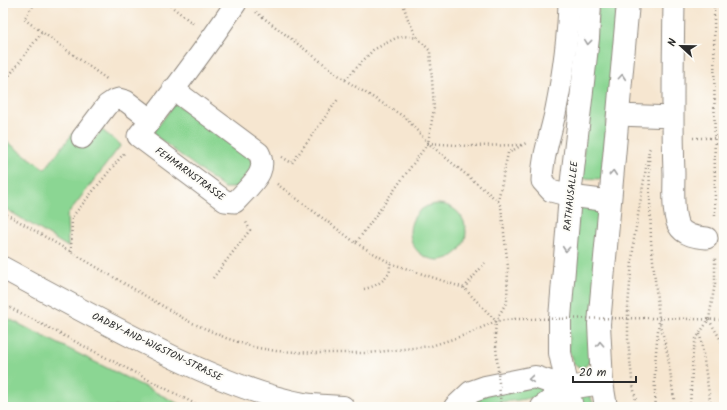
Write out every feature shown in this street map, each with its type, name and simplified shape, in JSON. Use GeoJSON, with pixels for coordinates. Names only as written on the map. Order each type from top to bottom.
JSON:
{"type":"FeatureCollection","features":[{"type":"Feature","properties":{"kind":"main road","name":"RATHAUSALLEE"},"geometry":{"type":"LineString","coordinates":[[570,398],[560,353],[560,318],[570,196],[587,45],[590,3]]}},
{"type":"Feature","properties":{"kind":"main road"},"geometry":{"type":"LineString","coordinates":[[606,407],[602,383],[599,324],[628,3]]}},
{"type":"Feature","properties":{"kind":"main road","name":"OADBY-AND-WIGSTON-STRASSE"},"geometry":{"type":"LineString","coordinates":[[3,268],[116,329],[201,370],[303,405],[343,407]]}},
{"type":"Feature","properties":{"kind":"main road"},"geometry":{"type":"LineString","coordinates":[[455,407],[471,392],[485,387],[535,377],[570,398]]}},
{"type":"Feature","properties":{"kind":"main road"},"geometry":{"type":"LineString","coordinates":[[542,407],[570,398],[602,383]]}},
{"type":"Feature","properties":{"kind":"street"},"geometry":{"type":"LineString","coordinates":[[569,3],[565,57],[550,139],[544,155],[542,181],[551,191],[570,196],[610,201]]}},
{"type":"Feature","properties":{"kind":"street"},"geometry":{"type":"LineString","coordinates":[[674,3],[674,206],[678,224],[682,230],[689,235],[712,238]]}},
{"type":"Feature","properties":{"kind":"street"},"geometry":{"type":"LineString","coordinates":[[138,136],[212,38],[243,5]]}},
{"type":"Feature","properties":{"kind":"street"},"geometry":{"type":"LineString","coordinates":[[173,90],[259,153],[261,166]]}},
{"type":"Feature","properties":{"kind":"street"},"geometry":{"type":"LineString","coordinates":[[82,138],[107,105],[113,100],[119,99],[126,101],[150,120]]}},
{"type":"Feature","properties":{"kind":"street"},"geometry":{"type":"LineString","coordinates":[[618,115],[673,127]]}},
{"type":"Feature","properties":{"kind":"street","name":"FEHMARNSTRASSE"},"geometry":{"type":"LineString","coordinates":[[138,136],[225,202],[234,202],[242,196],[261,166]]}},
{"type":"Feature","properties":{"kind":"path"},"geometry":{"type":"LineString","coordinates":[[35,3],[24,20],[112,83]]}},
{"type":"Feature","properties":{"kind":"path"},"geometry":{"type":"LineString","coordinates":[[167,3],[212,38]]}},
{"type":"Feature","properties":{"kind":"path"},"geometry":{"type":"LineString","coordinates":[[356,243],[428,142],[434,108],[430,51],[418,38],[407,17],[403,3]]}},
{"type":"Feature","properties":{"kind":"path"},"geometry":{"type":"LineString","coordinates":[[690,407],[693,351],[696,339],[708,319],[715,283],[712,238],[714,3]]}},
{"type":"Feature","properties":{"kind":"path"},"geometry":{"type":"LineString","coordinates":[[243,5],[345,80],[406,118],[428,142],[498,201]]}},
{"type":"Feature","properties":{"kind":"path"},"geometry":{"type":"LineString","coordinates":[[3,72],[9,76],[42,32]]}},
{"type":"Feature","properties":{"kind":"path"},"geometry":{"type":"LineString","coordinates":[[345,80],[373,50],[403,36],[418,38]]}},
{"type":"Feature","properties":{"kind":"path"},"geometry":{"type":"LineString","coordinates":[[339,98],[292,163],[275,153],[261,166],[356,243],[390,263],[464,288],[496,321]]}},
{"type":"Feature","properties":{"kind":"path"},"geometry":{"type":"LineString","coordinates":[[637,407],[632,379],[628,340],[628,306],[634,240],[649,150],[654,140],[673,127],[714,138],[724,138]]}},
{"type":"Feature","properties":{"kind":"path"},"geometry":{"type":"LineString","coordinates":[[71,252],[72,217],[138,136]]}},
{"type":"Feature","properties":{"kind":"path"},"geometry":{"type":"LineString","coordinates":[[501,407],[495,334],[496,321],[507,301],[508,267],[498,201],[508,153],[522,145],[543,138],[550,139]]}},
{"type":"Feature","properties":{"kind":"path"},"geometry":{"type":"LineString","coordinates":[[428,142],[468,146],[522,145]]}},
{"type":"Feature","properties":{"kind":"path"},"geometry":{"type":"LineString","coordinates":[[649,150],[650,241],[659,318],[668,356],[676,407]]}},
{"type":"Feature","properties":{"kind":"path"},"geometry":{"type":"LineString","coordinates":[[212,278],[250,230],[234,202]]}},
{"type":"Feature","properties":{"kind":"path"},"geometry":{"type":"LineString","coordinates":[[3,212],[188,321],[226,338],[253,347],[276,351],[317,354],[369,353],[431,346],[468,334],[496,321],[515,319],[659,318],[724,320]]}},
{"type":"Feature","properties":{"kind":"path"},"geometry":{"type":"LineString","coordinates":[[364,289],[374,287],[382,281],[389,273],[390,263]]}},
{"type":"Feature","properties":{"kind":"path"},"geometry":{"type":"LineString","coordinates":[[464,288],[485,263]]}},
{"type":"Feature","properties":{"kind":"path"},"geometry":{"type":"LineString","coordinates":[[3,304],[201,407]]}},
{"type":"Feature","properties":{"kind":"path"},"geometry":{"type":"LineString","coordinates":[[656,407],[654,393],[659,318]]}},
{"type":"Feature","properties":{"kind":"path"},"geometry":{"type":"LineString","coordinates":[[708,319],[724,345]]}},
{"type":"Feature","properties":{"kind":"path"},"geometry":{"type":"LineString","coordinates":[[700,333],[711,407]]}},
{"type":"Feature","properties":{"kind":"green space"},"geometry":{"type":"Polygon","coordinates":[[[599,3],[617,3],[602,179],[581,178],[599,3]]]}},
{"type":"Feature","properties":{"kind":"green space"},"geometry":{"type":"Polygon","coordinates":[[[175,103],[249,157],[252,163],[251,169],[238,186],[224,188],[157,137],[154,132],[175,103]]]}},
{"type":"Feature","properties":{"kind":"green space"},"geometry":{"type":"Polygon","coordinates":[[[102,130],[121,145],[67,215],[68,247],[3,207],[3,139],[45,169],[74,132],[90,144],[102,130]]]}},
{"type":"Feature","properties":{"kind":"green space"},"geometry":{"type":"Polygon","coordinates":[[[438,204],[449,206],[458,212],[464,221],[466,232],[464,243],[458,252],[449,258],[438,260],[427,258],[418,252],[412,243],[410,232],[412,221],[418,212],[427,206],[438,204]]]}},
{"type":"Feature","properties":{"kind":"green space"},"geometry":{"type":"Polygon","coordinates":[[[579,205],[603,207],[593,354],[587,365],[581,368],[574,364],[569,352],[569,309],[579,205]]]}},
{"type":"Feature","properties":{"kind":"green space"},"geometry":{"type":"Polygon","coordinates":[[[3,316],[185,407],[3,407],[3,316]]]}},
{"type":"Feature","properties":{"kind":"green space"},"geometry":{"type":"Polygon","coordinates":[[[548,384],[544,394],[535,397],[507,401],[470,402],[487,394],[548,384]]]}},
{"type":"Feature","properties":{"kind":"green space"},"geometry":{"type":"Polygon","coordinates":[[[585,395],[590,396],[595,407],[581,407],[581,398],[585,395]]]}}]}
